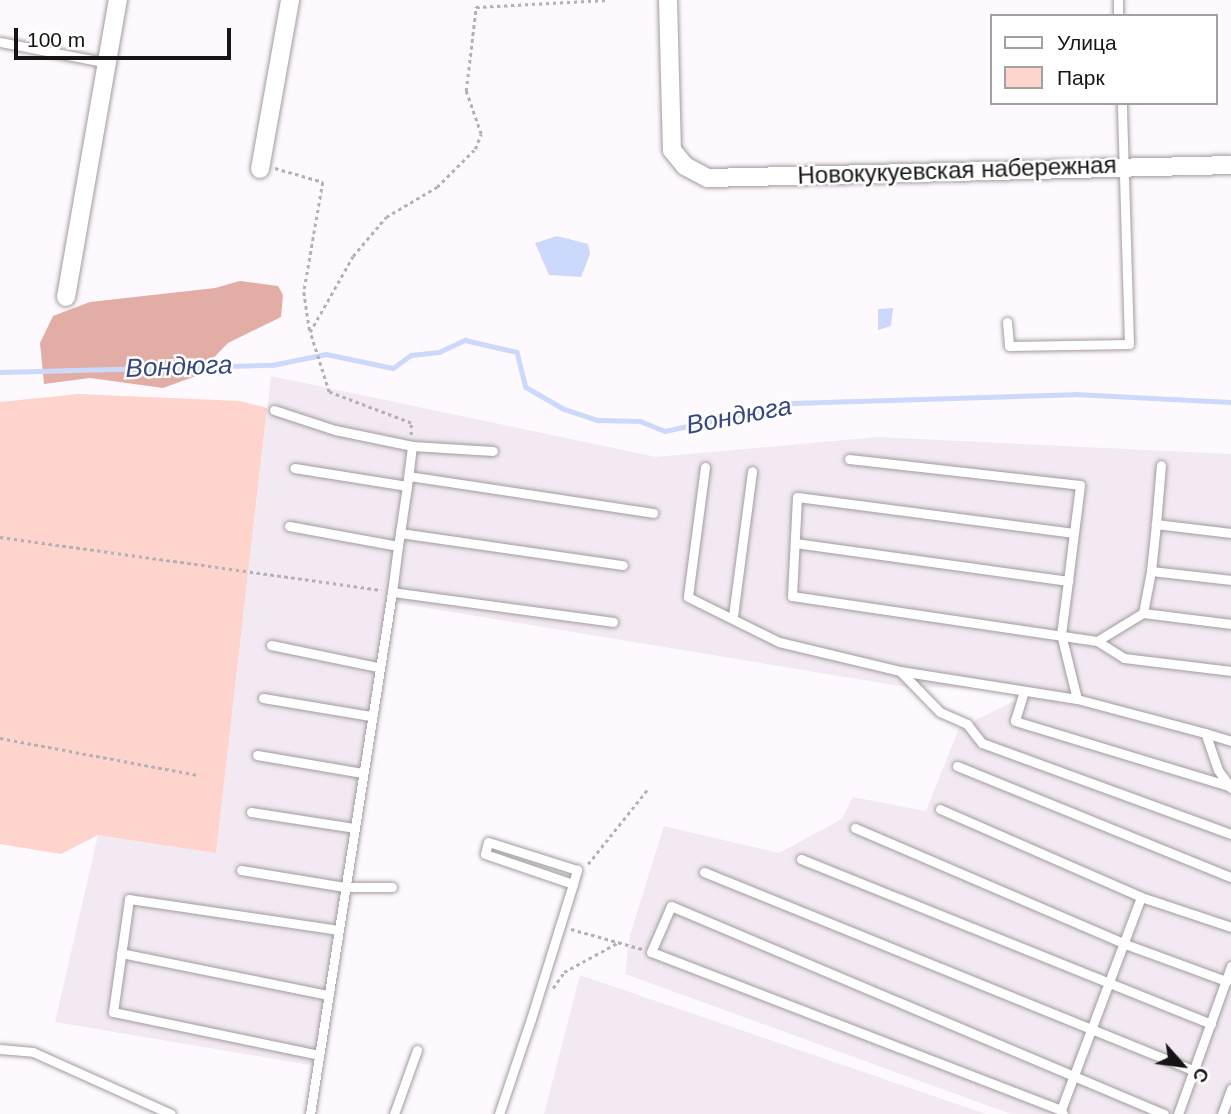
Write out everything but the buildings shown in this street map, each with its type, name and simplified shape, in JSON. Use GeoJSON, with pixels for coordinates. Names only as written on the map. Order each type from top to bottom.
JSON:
{"type":"FeatureCollection","features":[{"type":"Feature","properties":{"kind":"street"},"geometry":{"type":"LineString","coordinates":[[66,297],[118,0]]}},
{"type":"Feature","properties":{"kind":"street"},"geometry":{"type":"LineString","coordinates":[[261,167],[290,0]]}},
{"type":"Feature","properties":{"kind":"street","name":"Новокукуевская набережная"},"geometry":{"type":"LineString","coordinates":[[667,0],[672,150],[685,166],[708,178],[1125,165],[1231,165]]}},
{"type":"Feature","properties":{"kind":"lane"},"geometry":{"type":"LineString","coordinates":[[0,42],[109,63]]}},
{"type":"Feature","properties":{"kind":"lane"},"geometry":{"type":"LineString","coordinates":[[1007,322],[1009,346],[1129,344],[1122,105]]}},
{"type":"Feature","properties":{"kind":"lane"},"geometry":{"type":"LineString","coordinates":[[274,410],[335,430],[412,446],[493,451]]}},
{"type":"Feature","properties":{"kind":"lane"},"geometry":{"type":"LineString","coordinates":[[310,1114],[377,667],[410,476],[412,446]]}},
{"type":"Feature","properties":{"kind":"lane"},"geometry":{"type":"LineString","coordinates":[[849,459],[1080,485],[1061,634],[1077,699]]}},
{"type":"Feature","properties":{"kind":"lane"},"geometry":{"type":"LineString","coordinates":[[1143,613],[1152,571],[1161,465]]}},
{"type":"Feature","properties":{"kind":"lane"},"geometry":{"type":"LineString","coordinates":[[705,467],[688,597],[733,616],[779,642],[900,671],[1077,699],[1231,741]]}},
{"type":"Feature","properties":{"kind":"lane"},"geometry":{"type":"LineString","coordinates":[[295,468],[407,486]]}},
{"type":"Feature","properties":{"kind":"lane"},"geometry":{"type":"LineString","coordinates":[[733,616],[752,471]]}},
{"type":"Feature","properties":{"kind":"lane"},"geometry":{"type":"LineString","coordinates":[[410,476],[653,513]]}},
{"type":"Feature","properties":{"kind":"lane"},"geometry":{"type":"LineString","coordinates":[[1074,533],[797,497],[792,596],[1061,634],[1097,641],[1124,658],[1231,671]]}},
{"type":"Feature","properties":{"kind":"lane"},"geometry":{"type":"LineString","coordinates":[[1156,524],[1231,533]]}},
{"type":"Feature","properties":{"kind":"lane"},"geometry":{"type":"LineString","coordinates":[[289,526],[398,546]]}},
{"type":"Feature","properties":{"kind":"lane"},"geometry":{"type":"LineString","coordinates":[[400,533],[623,565]]}},
{"type":"Feature","properties":{"kind":"lane"},"geometry":{"type":"LineString","coordinates":[[795,543],[1068,581]]}},
{"type":"Feature","properties":{"kind":"lane"},"geometry":{"type":"LineString","coordinates":[[1152,571],[1231,580]]}},
{"type":"Feature","properties":{"kind":"lane"},"geometry":{"type":"LineString","coordinates":[[392,592],[614,622]]}},
{"type":"Feature","properties":{"kind":"lane"},"geometry":{"type":"LineString","coordinates":[[1097,641],[1143,613],[1231,624]]}},
{"type":"Feature","properties":{"kind":"lane"},"geometry":{"type":"LineString","coordinates":[[271,645],[377,667]]}},
{"type":"Feature","properties":{"kind":"lane"},"geometry":{"type":"LineString","coordinates":[[900,671],[940,712],[967,724],[982,743],[1231,834]]}},
{"type":"Feature","properties":{"kind":"lane"},"geometry":{"type":"LineString","coordinates":[[1024,691],[1015,721],[1230,788]]}},
{"type":"Feature","properties":{"kind":"lane"},"geometry":{"type":"LineString","coordinates":[[263,698],[370,716]]}},
{"type":"Feature","properties":{"kind":"lane"},"geometry":{"type":"LineString","coordinates":[[1205,733],[1230,788]]}},
{"type":"Feature","properties":{"kind":"lane"},"geometry":{"type":"LineString","coordinates":[[257,755],[362,773]]}},
{"type":"Feature","properties":{"kind":"lane"},"geometry":{"type":"LineString","coordinates":[[957,766],[1231,877]]}},
{"type":"Feature","properties":{"kind":"lane"},"geometry":{"type":"LineString","coordinates":[[940,809],[1141,897],[1231,927]]}},
{"type":"Feature","properties":{"kind":"lane"},"geometry":{"type":"LineString","coordinates":[[251,812],[354,828]]}},
{"type":"Feature","properties":{"kind":"lane"},"geometry":{"type":"LineString","coordinates":[[855,828],[1125,944],[1226,981]]}},
{"type":"Feature","properties":{"kind":"lane"},"geometry":{"type":"LineString","coordinates":[[499,1114],[560,926],[573,884],[577,870],[488,842],[485,854],[573,884]]}},
{"type":"Feature","properties":{"kind":"lane"},"geometry":{"type":"LineString","coordinates":[[801,859],[1108,985],[1211,1024]]}},
{"type":"Feature","properties":{"kind":"lane"},"geometry":{"type":"LineString","coordinates":[[241,870],[345,887],[392,887]]}},
{"type":"Feature","properties":{"kind":"lane"},"geometry":{"type":"LineString","coordinates":[[704,872],[1195,1071]]}},
{"type":"Feature","properties":{"kind":"lane"},"geometry":{"type":"LineString","coordinates":[[1141,897],[1125,944],[1108,985],[1091,1031],[1076,1073],[1062,1112],[652,953],[671,906],[1076,1073],[1164,1114]]}},
{"type":"Feature","properties":{"kind":"lane"},"geometry":{"type":"LineString","coordinates":[[319,1055],[113,1012],[121,953],[130,900],[338,930]]}},
{"type":"Feature","properties":{"kind":"lane"},"geometry":{"type":"LineString","coordinates":[[121,953],[328,995]]}},
{"type":"Feature","properties":{"kind":"lane"},"geometry":{"type":"LineString","coordinates":[[1178,1114],[1231,966]]}},
{"type":"Feature","properties":{"kind":"lane"},"geometry":{"type":"LineString","coordinates":[[0,1049],[33,1052],[171,1114]]}},
{"type":"Feature","properties":{"kind":"lane"},"geometry":{"type":"LineString","coordinates":[[394,1114],[417,1050]]}},
{"type":"Feature","properties":{"kind":"lane"},"geometry":{"type":"LineString","coordinates":[[1222,1114],[1231,1089]]}},
{"type":"Feature","properties":{"kind":"path"},"geometry":{"type":"LineString","coordinates":[[310,332],[354,256],[386,217],[438,187],[475,149],[481,134],[466,91],[476,7],[607,0]]}},
{"type":"Feature","properties":{"kind":"path"},"geometry":{"type":"LineString","coordinates":[[261,167],[316,177],[323,182],[304,292],[310,332],[329,392],[411,423],[412,446]]}},
{"type":"Feature","properties":{"kind":"path"},"geometry":{"type":"LineString","coordinates":[[0,537],[392,592]]}},
{"type":"Feature","properties":{"kind":"path"},"geometry":{"type":"LineString","coordinates":[[0,738],[197,775]]}},
{"type":"Feature","properties":{"kind":"path"},"geometry":{"type":"LineString","coordinates":[[577,870],[586,866],[647,790]]}},
{"type":"Feature","properties":{"kind":"path"},"geometry":{"type":"LineString","coordinates":[[560,926],[652,953]]}},
{"type":"Feature","properties":{"kind":"path"},"geometry":{"type":"LineString","coordinates":[[551,991],[564,972],[619,942]]}},
{"type":"Feature","properties":{"kind":"shaded area"},"geometry":{"type":"Polygon","coordinates":[[[240,281],[278,286],[283,295],[281,317],[228,343],[196,376],[163,388],[90,378],[44,384],[40,343],[53,316],[90,302],[215,288],[240,281]]]}},
{"type":"Feature","properties":{"kind":"shaded area"},"geometry":{"type":"Polygon","coordinates":[[[271,376],[656,457],[877,437],[1231,454],[1231,1114],[1011,1114],[625,974],[630,935],[664,826],[779,853],[842,819],[853,797],[926,811],[959,728],[1039,689],[906,687],[391,602],[322,1067],[55,1022],[98,835],[216,852],[271,376]]]}},
{"type":"Feature","properties":{"kind":"shaded area"},"geometry":{"type":"Polygon","coordinates":[[[580,975],[986,1114],[544,1114],[580,975]]]}},
{"type":"Feature","properties":{"kind":"green space"},"geometry":{"type":"Polygon","coordinates":[[[78,394],[240,401],[267,408],[216,853],[98,835],[61,854],[0,844],[0,402],[78,394]]]}},
{"type":"Feature","properties":{"kind":"water"},"geometry":{"type":"Polygon","coordinates":[[[557,236],[588,244],[590,254],[581,277],[549,275],[535,243],[557,236]]]}},
{"type":"Feature","properties":{"kind":"water"},"geometry":{"type":"Polygon","coordinates":[[[893,308],[891,326],[878,330],[878,309],[893,308]]]}},
{"type":"Feature","properties":{"kind":"waterway","name":"Вондюга"},"geometry":{"type":"LineString","coordinates":[[0,372],[272,365],[326,354],[393,368],[411,355],[439,352],[465,340],[517,352],[526,387],[564,409],[598,420],[640,421],[665,431],[793,403],[1074,394],[1231,402]]}}]}
